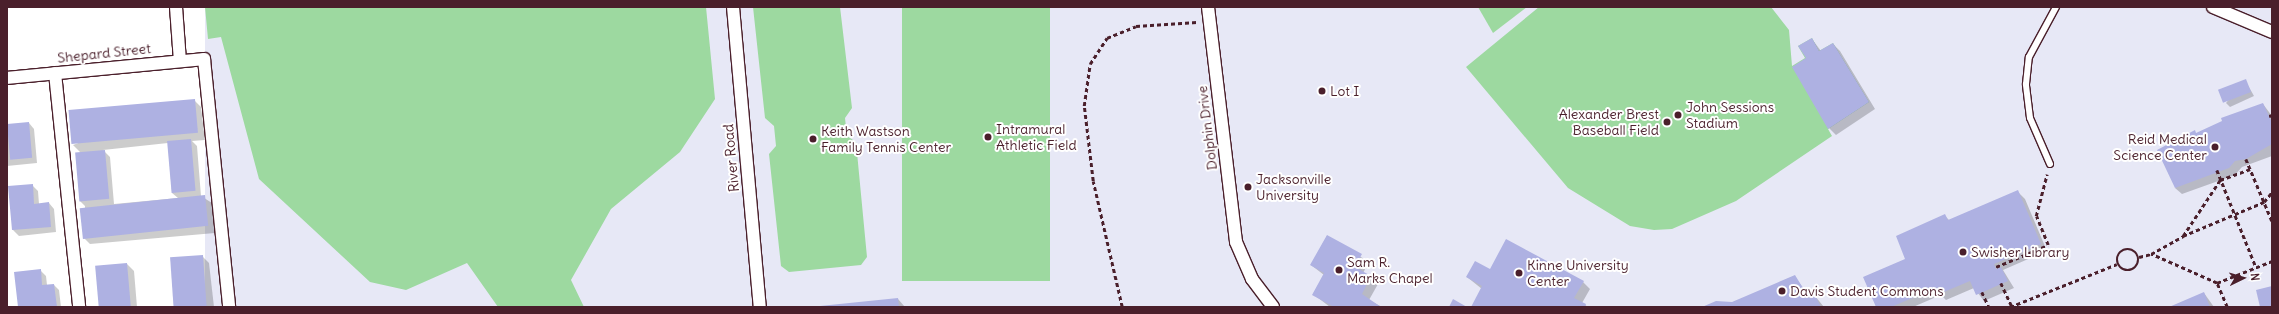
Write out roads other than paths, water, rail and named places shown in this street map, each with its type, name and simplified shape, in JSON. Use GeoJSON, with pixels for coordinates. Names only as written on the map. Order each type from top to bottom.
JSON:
{"type":"FeatureCollection","features":[{"type":"Feature","properties":{"kind":"street"},"geometry":{"type":"LineString","coordinates":[[176,7],[180,61]]}},
{"type":"Feature","properties":{"kind":"street","name":"River Road"},"geometry":{"type":"LineString","coordinates":[[733,7],[760,307]]}},
{"type":"Feature","properties":{"kind":"street","name":"Dolphin Drive"},"geometry":{"type":"LineString","coordinates":[[1208,7],[1236,242],[1252,279],[1273,307]]}},
{"type":"Feature","properties":{"kind":"street"},"geometry":{"type":"LineString","coordinates":[[2213,7],[2272,32]]}},
{"type":"Feature","properties":{"kind":"street","name":"Shepard Street"},"geometry":{"type":"LineString","coordinates":[[7,78],[204,59],[229,307]]}},
{"type":"Feature","properties":{"kind":"street"},"geometry":{"type":"LineString","coordinates":[[55,73],[79,307]]}},
{"type":"Feature","properties":{"kind":"lane"},"geometry":{"type":"LineString","coordinates":[[2050,164],[2030,118],[2026,84],[2029,57],[2056,7]]}},
{"type":"Feature","properties":{"kind":"place","name":"Lot I"},"geometry":{"type":"Point","coordinates":[1322,91]}},
{"type":"Feature","properties":{"kind":"place","name":"John Sessions Stadium"},"geometry":{"type":"Point","coordinates":[1678,115]}},
{"type":"Feature","properties":{"kind":"place","name":"Alexander Brest Baseball Field"},"geometry":{"type":"Point","coordinates":[1667,122]}},
{"type":"Feature","properties":{"kind":"place","name":"Intramural Athletic Field"},"geometry":{"type":"Point","coordinates":[988,137]}},
{"type":"Feature","properties":{"kind":"place","name":"Keith Wastson Family Tennis Center"},"geometry":{"type":"Point","coordinates":[813,139]}},
{"type":"Feature","properties":{"kind":"place","name":"Reid Medical Science Center"},"geometry":{"type":"Point","coordinates":[2215,147]}},
{"type":"Feature","properties":{"kind":"place","name":"Jacksonville University"},"geometry":{"type":"Point","coordinates":[1248,187]}},
{"type":"Feature","properties":{"kind":"place","name":"Swisher Library"},"geometry":{"type":"Point","coordinates":[1963,252]}},
{"type":"Feature","properties":{"kind":"place","name":"Sam R. Marks Chapel"},"geometry":{"type":"Point","coordinates":[1339,270]}},
{"type":"Feature","properties":{"kind":"place","name":"Kinne University Center"},"geometry":{"type":"Point","coordinates":[1519,273]}},
{"type":"Feature","properties":{"kind":"place","name":"Davis Student Commons"},"geometry":{"type":"Point","coordinates":[1782,291]}}]}
